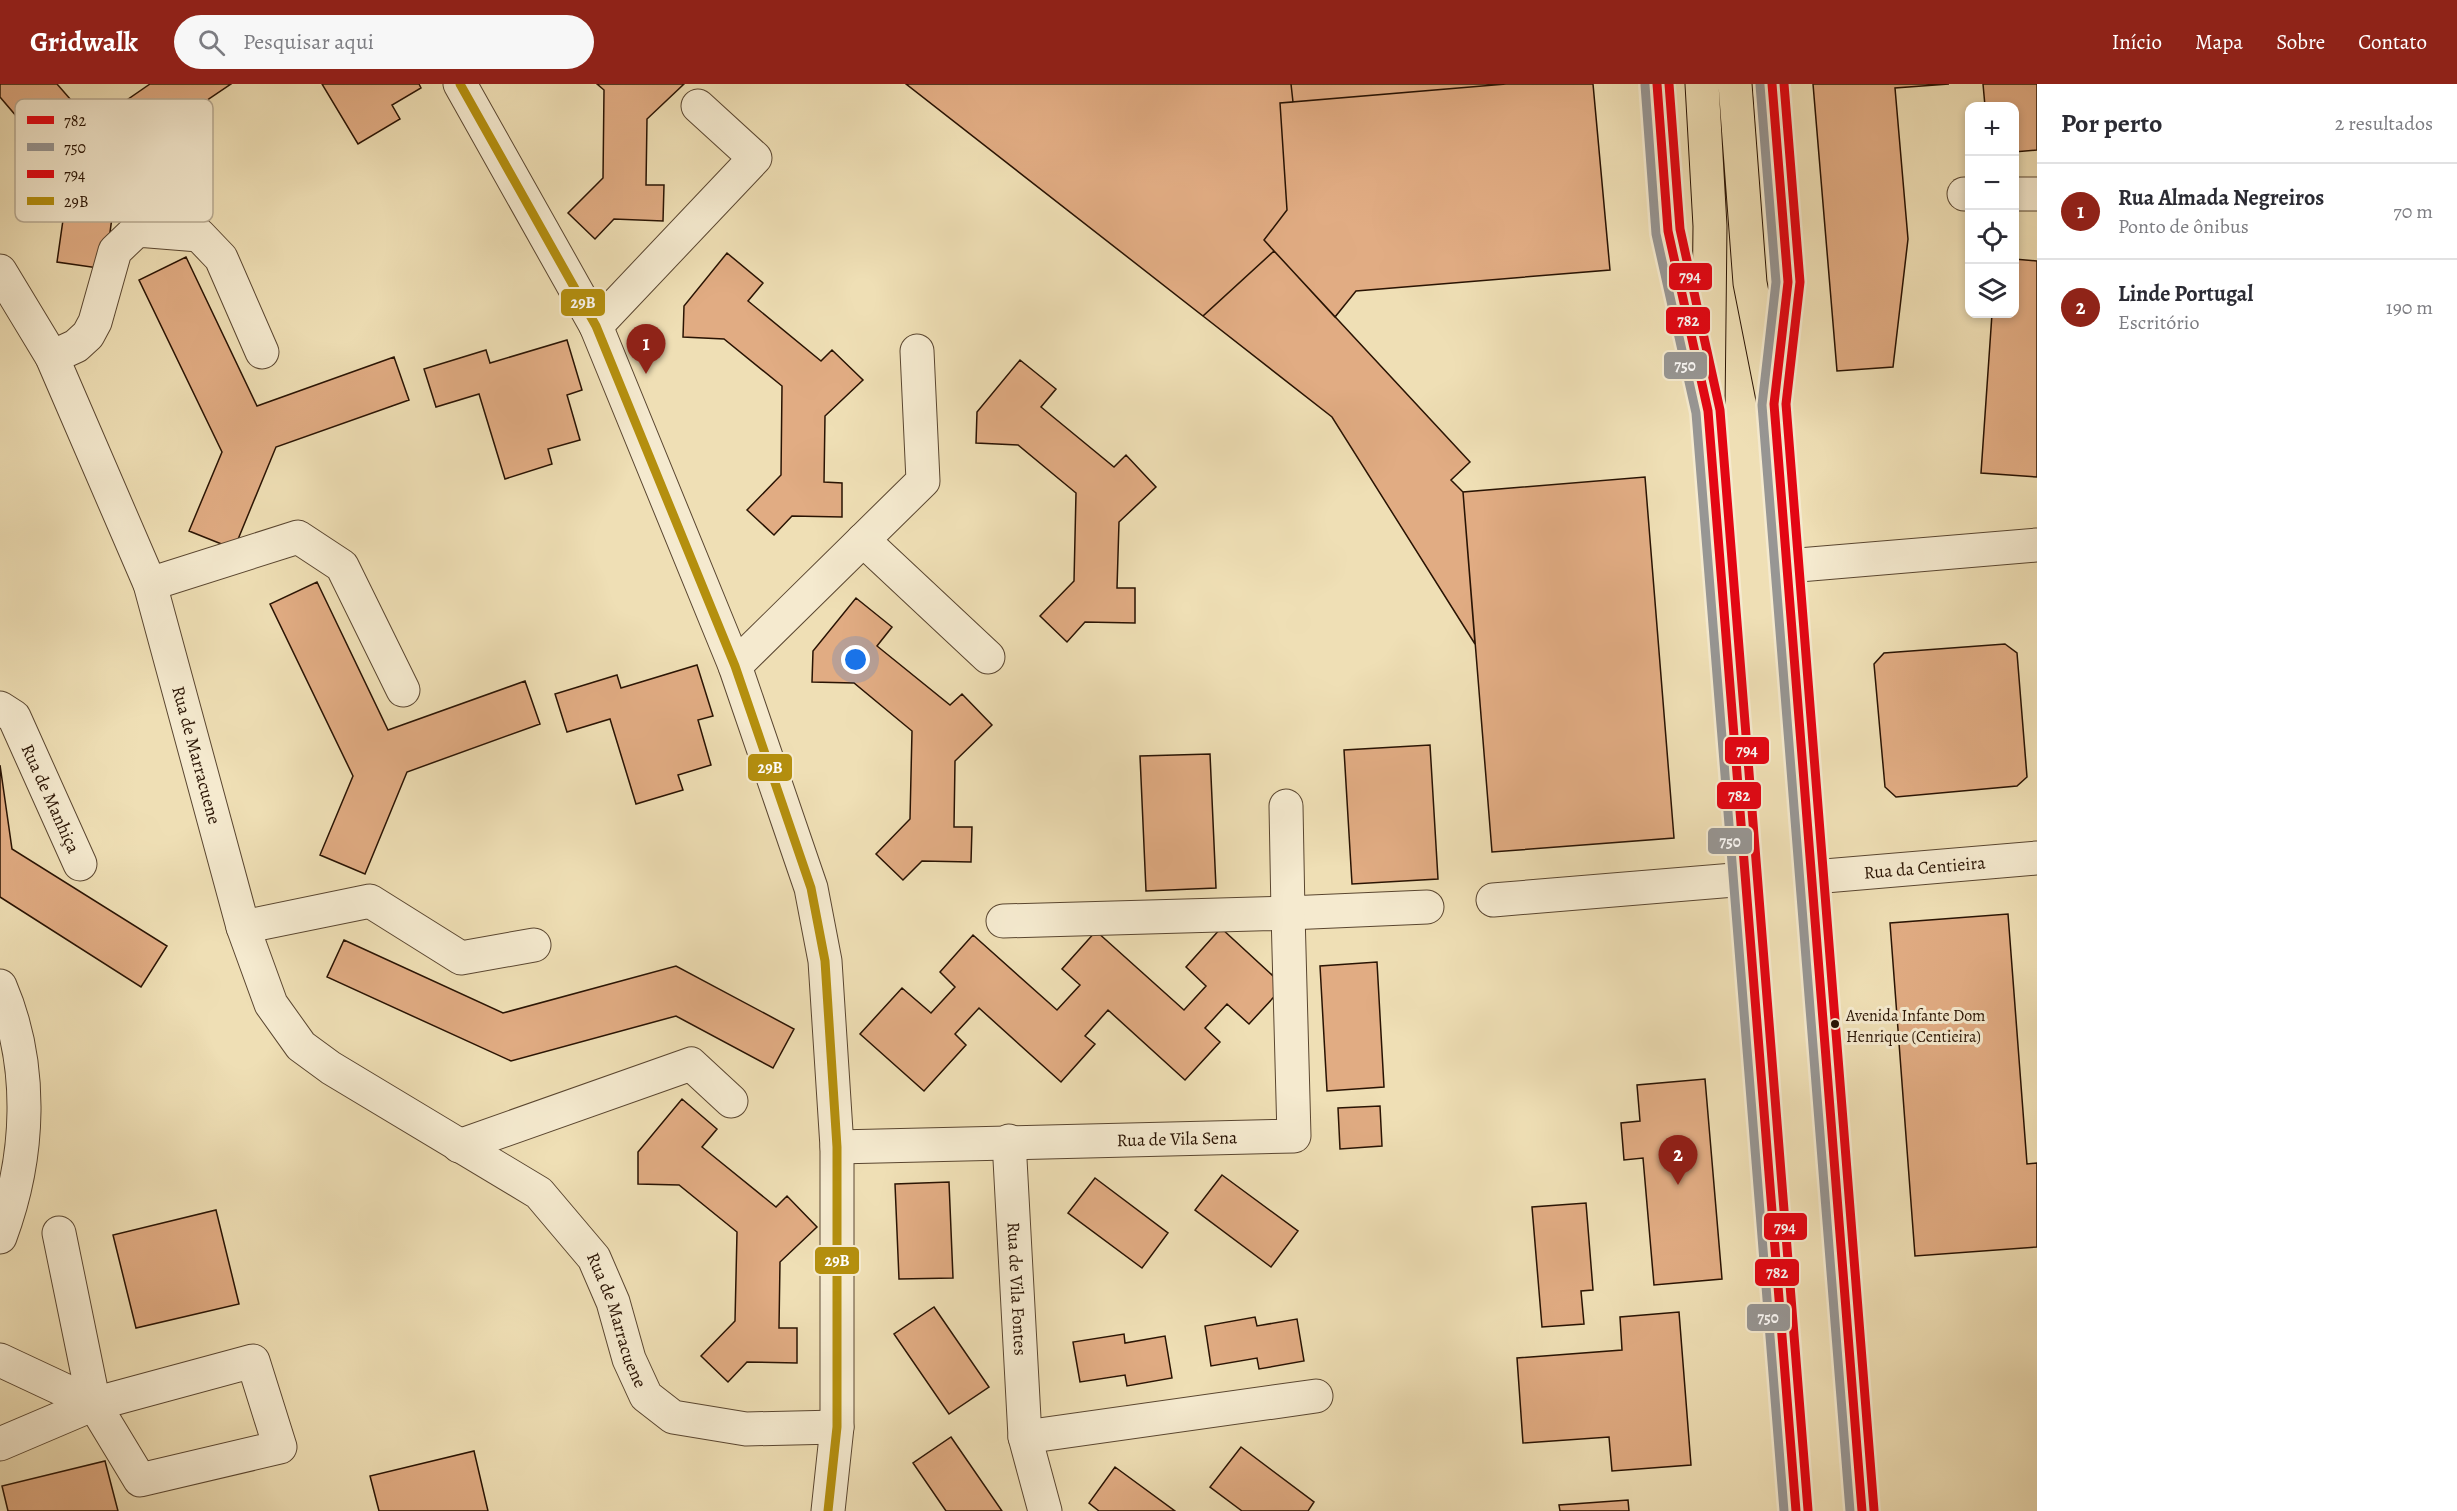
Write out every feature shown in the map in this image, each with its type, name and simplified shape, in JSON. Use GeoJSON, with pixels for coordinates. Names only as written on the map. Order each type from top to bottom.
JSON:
{"type":"FeatureCollection","features":[{"type":"Feature","properties":{"kind":"highway"},"geometry":{"type":"LineString","coordinates":[[1657,84],[1668,231],[1708,411]]}},
{"type":"Feature","properties":{"kind":"highway"},"geometry":{"type":"LineString","coordinates":[[1702,84],[1710,226],[1708,411],[1797,1511]]}},
{"type":"Feature","properties":{"kind":"highway"},"geometry":{"type":"LineString","coordinates":[[1736,84],[1750,283],[1774,404],[1863,1511]]}},
{"type":"Feature","properties":{"kind":"highway"},"geometry":{"type":"LineString","coordinates":[[1772,84],[1788,282],[1774,404]]}},
{"type":"Feature","properties":{"kind":"street"},"geometry":{"type":"LineString","coordinates":[[460,84],[596,326],[735,666],[811,888],[825,961],[837,1147],[837,1427],[828,1511]]}},
{"type":"Feature","properties":{"kind":"street"},"geometry":{"type":"LineString","coordinates":[[596,326],[755,158],[698,106]]}},
{"type":"Feature","properties":{"kind":"street"},"geometry":{"type":"LineString","coordinates":[[2019,194],[2037,194]]}},
{"type":"Feature","properties":{"kind":"street"},"geometry":{"type":"LineString","coordinates":[[52,357],[76,346],[88,335],[95,322],[115,251],[137,230],[199,235],[221,258],[262,352]]}},
{"type":"Feature","properties":{"kind":"street","name":"Rua de Marracuene"},"geometry":{"type":"LineString","coordinates":[[0,271],[52,357],[150,584],[243,927],[271,1004],[301,1046],[331,1068],[539,1193],[594,1258],[613,1302],[629,1359],[646,1396],[673,1417],[746,1429],[837,1427]]}},
{"type":"Feature","properties":{"kind":"street"},"geometry":{"type":"LineString","coordinates":[[735,666],[923,481],[917,351]]}},
{"type":"Feature","properties":{"kind":"street"},"geometry":{"type":"LineString","coordinates":[[150,584],[298,537],[342,566],[403,690]]}},
{"type":"Feature","properties":{"kind":"street"},"geometry":{"type":"LineString","coordinates":[[863,540],[988,657]]}},
{"type":"Feature","properties":{"kind":"street"},"geometry":{"type":"LineString","coordinates":[[1787,566],[2037,545]]}},
{"type":"Feature","properties":{"kind":"street","name":"Rua de Manhiça"},"geometry":{"type":"LineString","coordinates":[[0,708],[14,717],[80,864]]}},
{"type":"Feature","properties":{"kind":"street","name":"Rua de Vila Sena"},"geometry":{"type":"LineString","coordinates":[[837,1147],[1009,1141],[1294,1136],[1286,806]]}},
{"type":"Feature","properties":{"kind":"street","name":"Rua da Centieira"},"geometry":{"type":"LineString","coordinates":[[1813,877],[2037,858]]}},
{"type":"Feature","properties":{"kind":"street"},"geometry":{"type":"LineString","coordinates":[[1493,900],[1746,879]]}},
{"type":"Feature","properties":{"kind":"street"},"geometry":{"type":"LineString","coordinates":[[243,927],[370,901],[461,958],[534,945]]}},
{"type":"Feature","properties":{"kind":"street"},"geometry":{"type":"LineString","coordinates":[[1004,921],[1427,907]]}},
{"type":"Feature","properties":{"kind":"street"},"geometry":{"type":"LineString","coordinates":[[0,986],[16,1030],[12,1097],[23,1133],[18,1171],[0,1237]]}},
{"type":"Feature","properties":{"kind":"street"},"geometry":{"type":"LineString","coordinates":[[459,1146],[691,1064],[731,1101]]}},
{"type":"Feature","properties":{"kind":"street","name":"Rua de Vila Fontes"},"geometry":{"type":"LineString","coordinates":[[1009,1141],[1025,1437],[1045,1511]]}},
{"type":"Feature","properties":{"kind":"street"},"geometry":{"type":"LineString","coordinates":[[0,1444],[94,1404],[253,1361],[280,1447],[140,1480],[94,1404],[59,1233]]}},
{"type":"Feature","properties":{"kind":"street"},"geometry":{"type":"LineString","coordinates":[[0,1360],[94,1404]]}},
{"type":"Feature","properties":{"kind":"street"},"geometry":{"type":"LineString","coordinates":[[1025,1437],[1316,1396]]}},
{"type":"Feature","properties":{"kind":"building"},"geometry":{"type":"Polygon","coordinates":[[[0,84],[57,84],[70,99],[15,99],[15,115],[0,97],[0,84]]]}},
{"type":"Feature","properties":{"kind":"building"},"geometry":{"type":"Polygon","coordinates":[[[150,84],[231,84],[209,99],[128,99],[150,84]]]}},
{"type":"Feature","properties":{"kind":"building"},"geometry":{"type":"Polygon","coordinates":[[[322,84],[419,84],[421,88],[392,105],[400,119],[358,144],[322,84]]]}},
{"type":"Feature","properties":{"kind":"building"},"geometry":{"type":"Polygon","coordinates":[[[597,84],[684,84],[647,119],[646,185],[664,185],[663,221],[614,219],[595,239],[568,213],[603,178],[604,90],[597,84]]]}},
{"type":"Feature","properties":{"kind":"building"},"geometry":{"type":"Polygon","coordinates":[[[906,84],[1291,84],[1293,102],[1280,103],[1287,210],[1264,240],[1274,251],[1203,316],[906,84]]]}},
{"type":"Feature","properties":{"kind":"building"},"geometry":{"type":"Polygon","coordinates":[[[1291,84],[1506,84],[1293,102],[1291,84]]]}},
{"type":"Feature","properties":{"kind":"building"},"geometry":{"type":"Polygon","coordinates":[[[1506,84],[1593,84],[1610,270],[1356,291],[1335,317],[1264,240],[1287,210],[1280,103],[1506,84]]]}},
{"type":"Feature","properties":{"kind":"building"},"geometry":{"type":"Polygon","coordinates":[[[1813,84],[1949,84],[1895,88],[1908,239],[1893,367],[1837,371],[1813,84]]]}},
{"type":"Feature","properties":{"kind":"building"},"geometry":{"type":"Polygon","coordinates":[[[1983,84],[2037,84],[2037,150],[2019,152],[2019,102],[1985,102],[1983,84]]]}},
{"type":"Feature","properties":{"kind":"building"},"geometry":{"type":"Polygon","coordinates":[[[63,222],[111,222],[105,269],[57,262],[63,222]]]}},
{"type":"Feature","properties":{"kind":"building"},"geometry":{"type":"Polygon","coordinates":[[[1274,251],[1470,462],[1451,480],[1463,492],[1475,644],[1332,417],[1203,316],[1274,251]]]}},
{"type":"Feature","properties":{"kind":"building"},"geometry":{"type":"Polygon","coordinates":[[[727,253],[763,283],[748,301],[821,361],[832,350],[863,380],[825,416],[824,482],[842,483],[842,517],[792,516],[774,535],[747,510],[781,475],[782,386],[724,339],[683,337],[684,306],[727,253]]]}},
{"type":"Feature","properties":{"kind":"building"},"geometry":{"type":"Polygon","coordinates":[[[186,257],[257,406],[394,357],[409,400],[276,447],[234,549],[189,531],[222,452],[139,280],[186,257]]]}},
{"type":"Feature","properties":{"kind":"building"},"geometry":{"type":"Polygon","coordinates":[[[2019,259],[2037,261],[2037,477],[1981,473],[1992,318],[2019,318],[2019,259]]]}},
{"type":"Feature","properties":{"kind":"building"},"geometry":{"type":"Polygon","coordinates":[[[567,340],[582,390],[567,395],[580,440],[548,449],[552,464],[505,479],[479,394],[436,407],[424,369],[486,350],[490,363],[567,340]]]}},
{"type":"Feature","properties":{"kind":"building"},"geometry":{"type":"Polygon","coordinates":[[[1020,360],[1056,389],[1041,407],[1114,467],[1126,455],[1156,487],[1119,522],[1117,588],[1135,588],[1135,623],[1085,622],[1067,642],[1040,616],[1074,581],[1076,493],[1018,445],[976,443],[977,412],[1020,360]]]}},
{"type":"Feature","properties":{"kind":"building"},"geometry":{"type":"Polygon","coordinates":[[[1645,477],[1674,838],[1492,852],[1463,492],[1645,477]]]}},
{"type":"Feature","properties":{"kind":"building"},"geometry":{"type":"Polygon","coordinates":[[[317,582],[388,730],[525,681],[540,724],[407,772],[365,874],[320,855],[353,776],[270,604],[317,582]]]}},
{"type":"Feature","properties":{"kind":"building"},"geometry":{"type":"Polygon","coordinates":[[[856,598],[892,627],[877,646],[950,705],[962,694],[992,725],[955,761],[954,827],[972,827],[971,862],[922,861],[903,880],[876,854],[910,819],[912,731],[854,683],[812,682],[813,651],[856,598]]]}},
{"type":"Feature","properties":{"kind":"building"},"geometry":{"type":"Polygon","coordinates":[[[2005,644],[2017,653],[2027,777],[2017,786],[1896,797],[1885,787],[1874,664],[1884,653],[2005,644]]]}},
{"type":"Feature","properties":{"kind":"building"},"geometry":{"type":"Polygon","coordinates":[[[697,665],[713,716],[698,720],[711,765],[678,775],[683,790],[636,804],[610,719],[567,732],[555,694],[617,675],[621,688],[697,665]]]}},
{"type":"Feature","properties":{"kind":"building"},"geometry":{"type":"Polygon","coordinates":[[[1430,745],[1438,879],[1352,884],[1344,750],[1430,745]]]}},
{"type":"Feature","properties":{"kind":"building"},"geometry":{"type":"Polygon","coordinates":[[[1210,754],[1216,888],[1146,891],[1140,756],[1210,754]]]}},
{"type":"Feature","properties":{"kind":"building"},"geometry":{"type":"Polygon","coordinates":[[[0,765],[12,849],[167,946],[141,987],[0,897],[0,765]]]}},
{"type":"Feature","properties":{"kind":"building"},"geometry":{"type":"Polygon","coordinates":[[[2008,914],[2027,1164],[2037,1163],[2037,1247],[1915,1256],[1890,923],[2008,914]]]}},
{"type":"Feature","properties":{"kind":"building"},"geometry":{"type":"Polygon","coordinates":[[[1221,928],[1284,986],[1249,1024],[1227,1004],[1205,1028],[1220,1042],[1185,1080],[1108,1010],[1085,1036],[1095,1044],[1061,1082],[979,1008],[955,1034],[966,1045],[924,1091],[860,1034],[902,988],[931,1013],[955,987],[940,972],[973,935],[1057,1010],[1080,985],[1062,969],[1096,931],[1184,1010],[1206,986],[1186,967],[1221,928]]]}},
{"type":"Feature","properties":{"kind":"building"},"geometry":{"type":"Polygon","coordinates":[[[344,940],[503,1013],[676,966],[794,1029],[773,1068],[676,1016],[511,1061],[327,977],[344,940]]]}},
{"type":"Feature","properties":{"kind":"building"},"geometry":{"type":"Polygon","coordinates":[[[1377,962],[1384,1087],[1327,1091],[1320,966],[1377,962]]]}},
{"type":"Feature","properties":{"kind":"building"},"geometry":{"type":"Polygon","coordinates":[[[1705,1079],[1722,1279],[1654,1285],[1643,1158],[1624,1160],[1621,1123],[1640,1121],[1637,1085],[1705,1079]]]}},
{"type":"Feature","properties":{"kind":"building"},"geometry":{"type":"Polygon","coordinates":[[[682,1099],[717,1129],[702,1147],[776,1207],[787,1196],[817,1227],[780,1262],[779,1328],[797,1328],[797,1363],[747,1362],[728,1382],[701,1356],[735,1321],[737,1232],[679,1185],[638,1184],[638,1152],[682,1099]]]}},
{"type":"Feature","properties":{"kind":"building"},"geometry":{"type":"Polygon","coordinates":[[[1380,1106],[1382,1146],[1340,1149],[1338,1108],[1380,1106]]]}},
{"type":"Feature","properties":{"kind":"building"},"geometry":{"type":"Polygon","coordinates":[[[1222,1175],[1298,1231],[1271,1267],[1195,1210],[1222,1175]]]}},
{"type":"Feature","properties":{"kind":"building"},"geometry":{"type":"Polygon","coordinates":[[[1095,1178],[1168,1233],[1142,1268],[1068,1213],[1095,1178]]]}},
{"type":"Feature","properties":{"kind":"building"},"geometry":{"type":"Polygon","coordinates":[[[949,1182],[953,1278],[899,1279],[895,1184],[949,1182]]]}},
{"type":"Feature","properties":{"kind":"building"},"geometry":{"type":"Polygon","coordinates":[[[1586,1203],[1593,1290],[1581,1291],[1584,1324],[1542,1327],[1532,1207],[1586,1203]]]}},
{"type":"Feature","properties":{"kind":"building"},"geometry":{"type":"Polygon","coordinates":[[[216,1210],[239,1304],[136,1328],[113,1235],[216,1210]]]}},
{"type":"Feature","properties":{"kind":"building"},"geometry":{"type":"Polygon","coordinates":[[[934,1307],[989,1387],[949,1414],[894,1334],[934,1307]]]}},
{"type":"Feature","properties":{"kind":"building"},"geometry":{"type":"Polygon","coordinates":[[[1679,1312],[1691,1465],[1612,1471],[1609,1437],[1523,1443],[1517,1358],[1622,1350],[1620,1317],[1679,1312]]]}},
{"type":"Feature","properties":{"kind":"building"},"geometry":{"type":"Polygon","coordinates":[[[1255,1317],[1257,1326],[1297,1319],[1304,1361],[1259,1369],[1257,1358],[1211,1366],[1205,1326],[1255,1317]]]}},
{"type":"Feature","properties":{"kind":"building"},"geometry":{"type":"Polygon","coordinates":[[[1124,1334],[1125,1343],[1165,1336],[1172,1378],[1127,1386],[1125,1375],[1080,1382],[1073,1342],[1124,1334]]]}},
{"type":"Feature","properties":{"kind":"building"},"geometry":{"type":"Polygon","coordinates":[[[951,1437],[1002,1511],[946,1511],[913,1463],[951,1437]]]}},
{"type":"Feature","properties":{"kind":"building"},"geometry":{"type":"Polygon","coordinates":[[[1241,1447],[1314,1502],[1308,1511],[1242,1511],[1210,1487],[1241,1447]]]}},
{"type":"Feature","properties":{"kind":"building"},"geometry":{"type":"Polygon","coordinates":[[[474,1451],[488,1511],[379,1511],[370,1476],[474,1451]]]}},
{"type":"Feature","properties":{"kind":"building"},"geometry":{"type":"Polygon","coordinates":[[[105,1461],[118,1511],[8,1511],[2,1486],[105,1461]]]}},
{"type":"Feature","properties":{"kind":"building"},"geometry":{"type":"Polygon","coordinates":[[[1115,1467],[1175,1511],[1099,1511],[1089,1503],[1115,1467]]]}},
{"type":"Feature","properties":{"kind":"building"},"geometry":{"type":"Polygon","coordinates":[[[1628,1500],[1629,1511],[1560,1511],[1559,1505],[1628,1500]]]}},
{"type":"Feature","properties":{"kind":"transit line","name":"29B"},"geometry":{"type":"LineString","coordinates":[[460,84],[596,326],[735,666],[811,888],[825,961],[837,1147],[837,1427],[828,1511]]}},
{"type":"Feature","properties":{"kind":"transit line","name":"782"},"geometry":{"type":"LineString","coordinates":[[1657,84],[1668,231],[1708,411],[1796,1511]]}},
{"type":"Feature","properties":{"kind":"transit line","name":"794"},"geometry":{"type":"LineString","coordinates":[[1669,84],[1680,229],[1720,410],[1808,1510]]}},
{"type":"Feature","properties":{"kind":"transit line","name":"782"},"geometry":{"type":"LineString","coordinates":[[1772,84],[1788,282],[1774,404],[1862,1511]]}},
{"type":"Feature","properties":{"kind":"transit line","name":"794"},"geometry":{"type":"LineString","coordinates":[[1784,84],[1800,282],[1786,404],[1874,1510]]}},
{"type":"Feature","properties":{"kind":"transit line","name":"750"},"geometry":{"type":"LineString","coordinates":[[1645,85],[1656,234],[1696,413],[1784,1511]]}},
{"type":"Feature","properties":{"kind":"transit line","name":"750"},"geometry":{"type":"LineString","coordinates":[[1760,85],[1776,282],[1762,405],[1850,1511]]}},
{"type":"Feature","properties":{"kind":"place","name":"Rua Almada Negreiros"},"geometry":{"type":"Point","coordinates":[646,374]}},
{"type":"Feature","properties":{"kind":"place","name":"Avenida Infante Dom Henrique (Centieira)"},"geometry":{"type":"Point","coordinates":[1835,1024]}},
{"type":"Feature","properties":{"kind":"place","name":"Linde Portugal"},"geometry":{"type":"Point","coordinates":[1678,1185]}}]}
